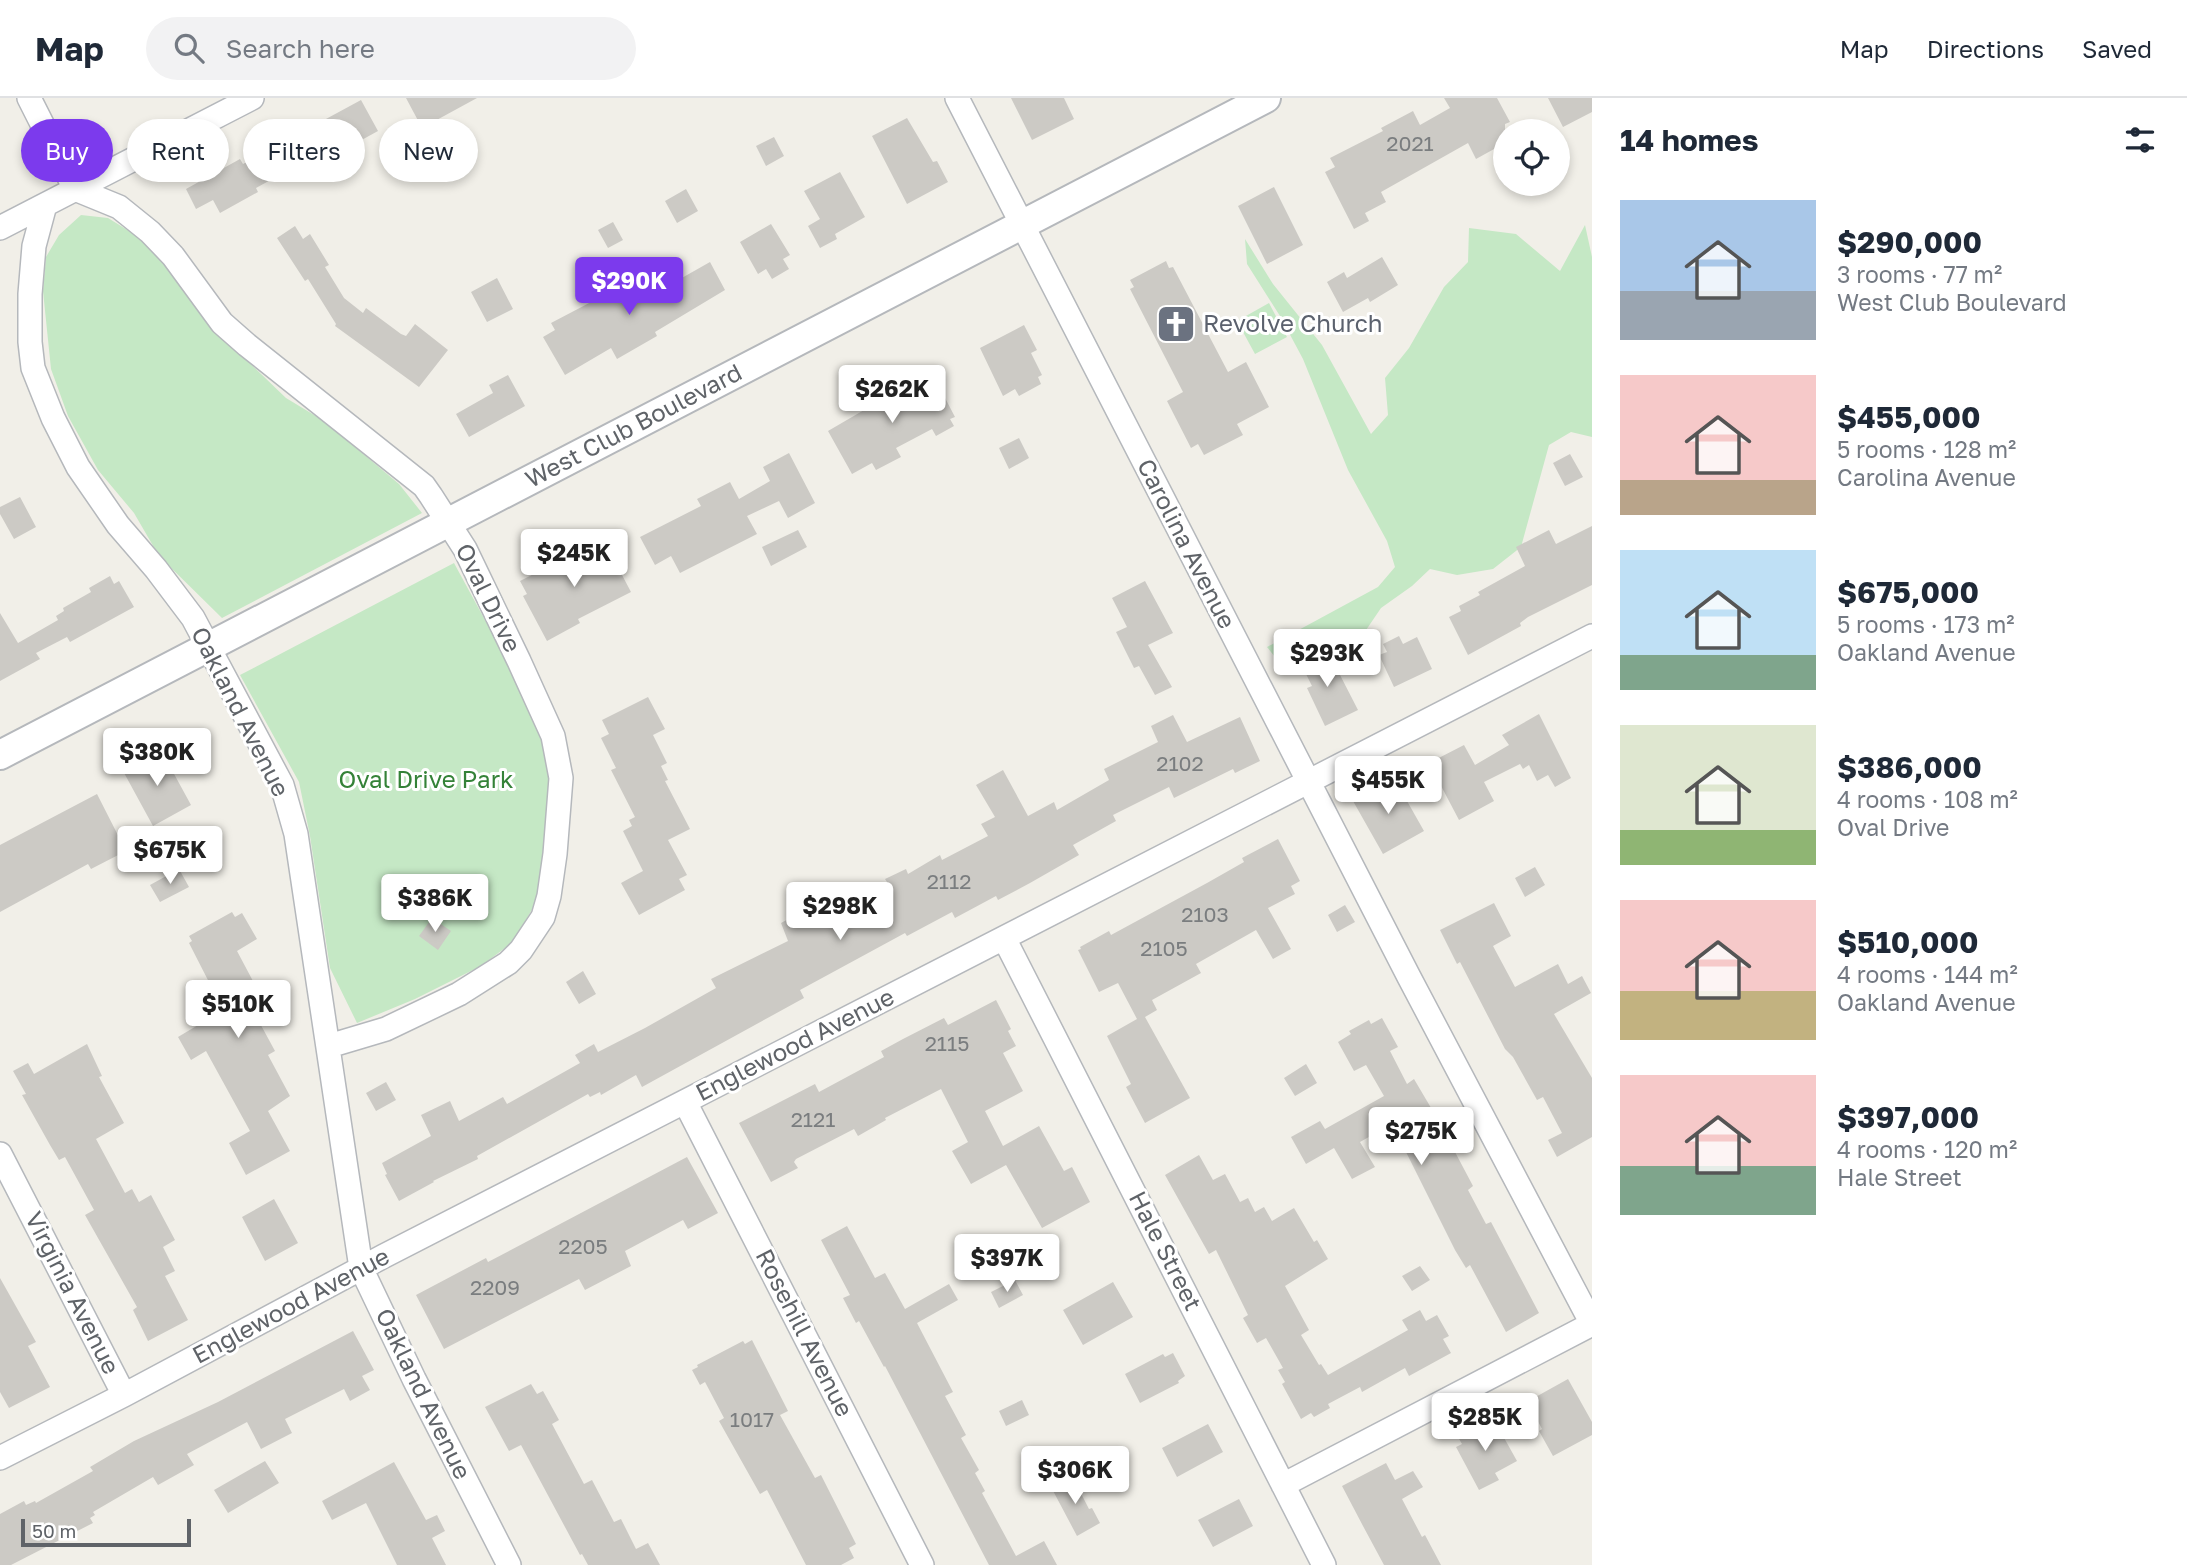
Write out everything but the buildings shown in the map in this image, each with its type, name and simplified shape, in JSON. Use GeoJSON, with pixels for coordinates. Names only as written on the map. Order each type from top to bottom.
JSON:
{"type":"FeatureCollection","features":[{"type":"Feature","properties":{"kind":"street"},"geometry":{"type":"LineString","coordinates":[[29,98],[75,189]]}},
{"type":"Feature","properties":{"kind":"street"},"geometry":{"type":"LineString","coordinates":[[0,228],[252,98]]}},
{"type":"Feature","properties":{"kind":"street","name":"Carolina Avenue"},"geometry":{"type":"LineString","coordinates":[[957,98],[1409,978],[1592,1324]]}},
{"type":"Feature","properties":{"kind":"street","name":"West Club Boulevard"},"geometry":{"type":"LineString","coordinates":[[0,755],[1266,98]]}},
{"type":"Feature","properties":{"kind":"street","name":"Oval Drive"},"geometry":{"type":"LineString","coordinates":[[75,189],[119,207],[150,232],[181,267],[222,323],[424,486],[470,558],[553,736],[561,778],[555,853],[543,917],[531,935],[508,963],[460,994],[386,1029],[329,1046]]}},
{"type":"Feature","properties":{"kind":"street","name":"Oakland Avenue"},"geometry":{"type":"LineString","coordinates":[[45,205],[34,246],[30,294],[33,368],[53,418],[78,467],[118,525],[188,610],[282,785],[296,834],[361,1268],[509,1565]]}},
{"type":"Feature","properties":{"kind":"street","name":"Englewood Avenue"},"geometry":{"type":"LineString","coordinates":[[0,1458],[361,1268],[1592,636]]}},
{"type":"Feature","properties":{"kind":"street","name":"Hale Street"},"geometry":{"type":"LineString","coordinates":[[1004,938],[1324,1565]]}},
{"type":"Feature","properties":{"kind":"street","name":"Rosehill Avenue"},"geometry":{"type":"LineString","coordinates":[[685,1102],[922,1565]]}},
{"type":"Feature","properties":{"kind":"street","name":"Virginia Avenue"},"geometry":{"type":"LineString","coordinates":[[0,1154],[124,1395]]}},
{"type":"Feature","properties":{"kind":"street"},"geometry":{"type":"LineString","coordinates":[[1283,1485],[1592,1324]]}},
{"type":"Feature","properties":{"kind":"green space"},"geometry":{"type":"Polygon","coordinates":[[[81,215],[108,218],[142,239],[166,260],[215,330],[286,398],[324,421],[399,484],[422,513],[222,618],[159,556],[134,513],[98,470],[68,416],[51,369],[43,291],[46,257],[59,235],[81,215]]]}},
{"type":"Feature","properties":{"kind":"green space"},"geometry":{"type":"Polygon","coordinates":[[[1585,225],[1592,257],[1592,437],[1571,432],[1549,445],[1521,547],[1493,569],[1457,575],[1430,569],[1381,608],[1362,636],[1338,632],[1297,651],[1275,657],[1267,647],[1378,587],[1395,567],[1387,541],[1348,470],[1303,359],[1247,264],[1245,239],[1273,284],[1322,345],[1371,434],[1388,415],[1385,378],[1409,348],[1444,287],[1468,262],[1469,228],[1516,234],[1560,271],[1585,225]]]}},
{"type":"Feature","properties":{"kind":"green space"},"geometry":{"type":"Polygon","coordinates":[[[1269,303],[1287,337],[1255,354],[1237,321],[1269,303]]]}},
{"type":"Feature","properties":{"kind":"green space","name":"Oval Drive Park"},"geometry":{"type":"Polygon","coordinates":[[[454,563],[553,750],[542,883],[534,906],[513,942],[481,966],[415,999],[357,1023],[330,968],[299,782],[240,675],[454,563]]]}},
{"type":"Feature","properties":{"kind":"place","name":"Revolve Church"},"geometry":{"type":"Point","coordinates":[1176,324]}}]}
